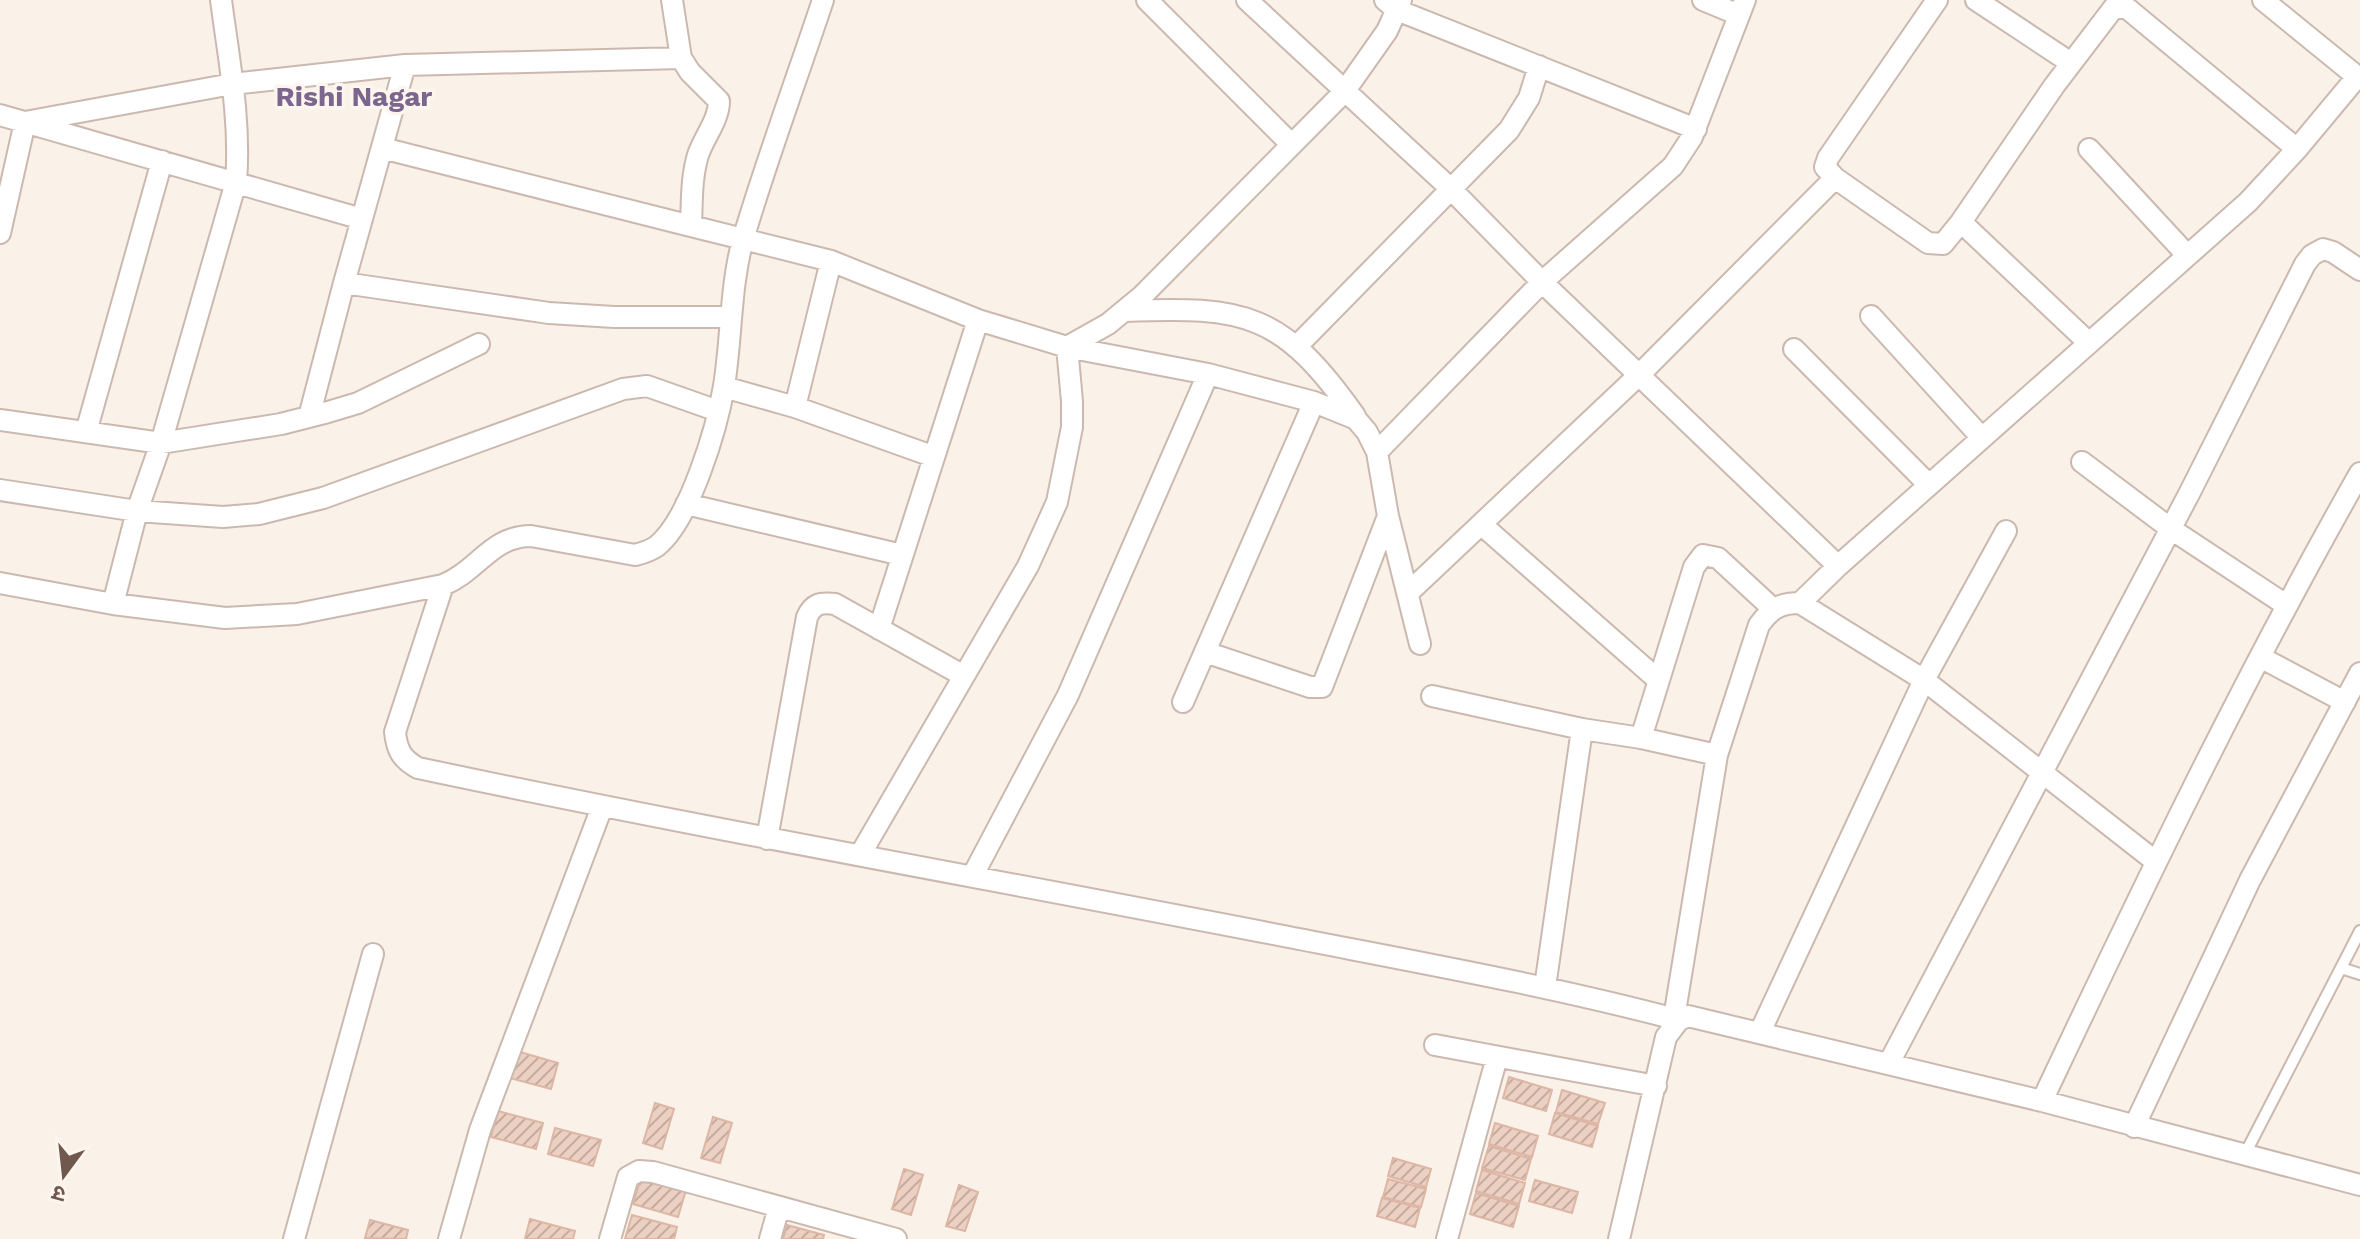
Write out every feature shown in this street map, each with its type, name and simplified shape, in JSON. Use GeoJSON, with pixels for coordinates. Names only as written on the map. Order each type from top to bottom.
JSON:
{"type":"FeatureCollection","features":[{"type":"Feature","properties":{"kind":"street"},"geometry":{"type":"LineString","coordinates":[[113,604],[137,511],[161,443],[236,182],[237,118],[221,0]]}},
{"type":"Feature","properties":{"kind":"street"},"geometry":{"type":"LineString","coordinates":[[672,0],[681,58],[690,72],[719,101],[718,112],[699,152],[693,176],[691,226]]}},
{"type":"Feature","properties":{"kind":"street"},"geometry":{"type":"LineString","coordinates":[[0,583],[113,604],[210,617],[255,618],[297,614],[443,585],[457,580],[500,542],[514,536],[531,536],[635,555],[648,552],[659,544],[686,504],[701,466],[724,387],[743,239],[823,0]]}},
{"type":"Feature","properties":{"kind":"street"},"geometry":{"type":"LineString","coordinates":[[1147,0],[1291,144]]}},
{"type":"Feature","properties":{"kind":"street"},"geometry":{"type":"LineString","coordinates":[[1247,0],[1451,189],[1542,282],[1838,566]]}},
{"type":"Feature","properties":{"kind":"street"},"geometry":{"type":"LineString","coordinates":[[1377,452],[1542,282],[1673,166],[1696,129],[1742,8],[1703,0]]}},
{"type":"Feature","properties":{"kind":"street"},"geometry":{"type":"LineString","coordinates":[[1937,0],[1828,158],[1825,167],[1835,178],[1928,243],[1943,244],[1961,222],[2071,63],[2115,6],[2121,6],[2297,149]]}},
{"type":"Feature","properties":{"kind":"street"},"geometry":{"type":"LineString","coordinates":[[1976,0],[2071,63]]}},
{"type":"Feature","properties":{"kind":"street"},"geometry":{"type":"LineString","coordinates":[[1800,603],[2248,202],[2358,78],[2263,0]]}},
{"type":"Feature","properties":{"kind":"street"},"geometry":{"type":"LineString","coordinates":[[1067,347],[1125,311],[1344,92],[1387,31],[1395,3],[1539,66],[1696,129]]}},
{"type":"Feature","properties":{"kind":"street"},"geometry":{"type":"LineString","coordinates":[[25,122],[232,84],[405,65],[681,58]]}},
{"type":"Feature","properties":{"kind":"street"},"geometry":{"type":"LineString","coordinates":[[309,417],[405,65]]}},
{"type":"Feature","properties":{"kind":"street"},"geometry":{"type":"LineString","coordinates":[[1297,346],[1521,115],[1539,66]]}},
{"type":"Feature","properties":{"kind":"street"},"geometry":{"type":"LineString","coordinates":[[0,115],[362,219]]}},
{"type":"Feature","properties":{"kind":"street"},"geometry":{"type":"LineString","coordinates":[[0,233],[25,122]]}},
{"type":"Feature","properties":{"kind":"street"},"geometry":{"type":"LineString","coordinates":[[382,148],[831,261],[978,320],[1067,347],[1208,374],[1314,402],[1356,419]]}},
{"type":"Feature","properties":{"kind":"street"},"geometry":{"type":"LineString","coordinates":[[2089,149],[2187,255]]}},
{"type":"Feature","properties":{"kind":"street"},"geometry":{"type":"LineString","coordinates":[[86,432],[162,161]]}},
{"type":"Feature","properties":{"kind":"street"},"geometry":{"type":"LineString","coordinates":[[1408,593],[1640,374],[1835,178]]}},
{"type":"Feature","properties":{"kind":"street"},"geometry":{"type":"LineString","coordinates":[[1961,222],[2089,343]]}},
{"type":"Feature","properties":{"kind":"street"},"geometry":{"type":"LineString","coordinates":[[1889,1063],[2312,255],[2323,249],[2333,252],[2360,270]]}},
{"type":"Feature","properties":{"kind":"street"},"geometry":{"type":"LineString","coordinates":[[795,407],[831,261]]}},
{"type":"Feature","properties":{"kind":"street"},"geometry":{"type":"LineString","coordinates":[[344,283],[549,313],[614,317],[731,317]]}},
{"type":"Feature","properties":{"kind":"street"},"geometry":{"type":"LineString","coordinates":[[1125,311],[1221,311],[1266,326],[1297,346],[1330,383],[1367,432],[1377,452],[1388,516],[1420,644]]}},
{"type":"Feature","properties":{"kind":"street"},"geometry":{"type":"LineString","coordinates":[[1871,316],[1982,438]]}},
{"type":"Feature","properties":{"kind":"street"},"geometry":{"type":"LineString","coordinates":[[879,629],[978,320]]}},
{"type":"Feature","properties":{"kind":"street"},"geometry":{"type":"LineString","coordinates":[[0,420],[161,443],[309,417],[358,403],[479,344]]}},
{"type":"Feature","properties":{"kind":"street"},"geometry":{"type":"LineString","coordinates":[[860,855],[1028,566],[1057,502],[1072,427],[1067,347]]}},
{"type":"Feature","properties":{"kind":"street"},"geometry":{"type":"LineString","coordinates":[[1794,349],[1929,485]]}},
{"type":"Feature","properties":{"kind":"street"},"geometry":{"type":"LineString","coordinates":[[973,875],[1068,695],[1208,374]]}},
{"type":"Feature","properties":{"kind":"street"},"geometry":{"type":"LineString","coordinates":[[0,490],[137,511],[223,517],[290,507],[623,389],[647,386],[718,411]]}},
{"type":"Feature","properties":{"kind":"street"},"geometry":{"type":"LineString","coordinates":[[724,387],[795,407],[932,456]]}},
{"type":"Feature","properties":{"kind":"street"},"geometry":{"type":"LineString","coordinates":[[1183,702],[1314,402]]}},
{"type":"Feature","properties":{"kind":"street"},"geometry":{"type":"LineString","coordinates":[[2082,462],[2171,529],[2286,605]]}},
{"type":"Feature","properties":{"kind":"street"},"geometry":{"type":"LineString","coordinates":[[2042,1101],[2155,861],[2286,605],[2354,496],[2360,473]]}},
{"type":"Feature","properties":{"kind":"street"},"geometry":{"type":"LineString","coordinates":[[686,504],[902,555]]}},
{"type":"Feature","properties":{"kind":"street"},"geometry":{"type":"LineString","coordinates":[[1205,652],[1310,687],[1322,687],[1388,516]]}},
{"type":"Feature","properties":{"kind":"street"},"geometry":{"type":"LineString","coordinates":[[1482,525],[1657,679]]}},
{"type":"Feature","properties":{"kind":"street"},"geometry":{"type":"LineString","coordinates":[[1760,1032],[1924,680],[2006,531]]}},
{"type":"Feature","properties":{"kind":"street"},"geometry":{"type":"LineString","coordinates":[[1641,738],[1694,567],[1703,555],[1718,558],[1772,608]]}},
{"type":"Feature","properties":{"kind":"street"},"geometry":{"type":"LineString","coordinates":[[443,585],[395,732],[397,748],[405,760],[418,768],[602,807],[973,875],[1545,987],[1676,1019],[1688,1016],[2042,1101],[2360,1185]]}},
{"type":"Feature","properties":{"kind":"street"},"geometry":{"type":"LineString","coordinates":[[767,839],[807,617],[812,608],[821,602],[835,604],[964,676]]}},
{"type":"Feature","properties":{"kind":"street"},"geometry":{"type":"LineString","coordinates":[[1619,1239],[1666,1037],[1676,1019],[1717,755],[1759,625],[1772,608],[1786,603],[1800,603],[1924,680],[2155,861]]}},
{"type":"Feature","properties":{"kind":"street"},"geometry":{"type":"LineString","coordinates":[[2260,657],[2345,702]]}},
{"type":"Feature","properties":{"kind":"street"},"geometry":{"type":"LineString","coordinates":[[2134,1127],[2250,880],[2360,673]]}},
{"type":"Feature","properties":{"kind":"street"},"geometry":{"type":"LineString","coordinates":[[1432,696],[1717,755]]}},
{"type":"Feature","properties":{"kind":"street"},"geometry":{"type":"LineString","coordinates":[[1545,987],[1582,729]]}},
{"type":"Feature","properties":{"kind":"street"},"geometry":{"type":"LineString","coordinates":[[449,1239],[480,1130],[602,807]]}},
{"type":"Feature","properties":{"kind":"street"},"geometry":{"type":"LineString","coordinates":[[294,1239],[373,954]]}},
{"type":"Feature","properties":{"kind":"street"},"geometry":{"type":"LineString","coordinates":[[1435,1045],[1656,1086]]}},
{"type":"Feature","properties":{"kind":"street"},"geometry":{"type":"LineString","coordinates":[[1447,1239],[1497,1057]]}},
{"type":"Feature","properties":{"kind":"street"},"geometry":{"type":"LineString","coordinates":[[610,1239],[628,1177],[639,1171],[653,1172],[896,1239]]}},
{"type":"Feature","properties":{"kind":"street"},"geometry":{"type":"LineString","coordinates":[[770,1239],[779,1207]]}},
{"type":"Feature","properties":{"kind":"lane"},"geometry":{"type":"LineString","coordinates":[[2245,1154],[2360,931]]}},
{"type":"Feature","properties":{"kind":"lane"},"geometry":{"type":"LineString","coordinates":[[2341,968],[2360,974]]}},
{"type":"Feature","properties":{"kind":"building"},"geometry":{"type":"Polygon","coordinates":[[[513,1050],[558,1063],[551,1089],[506,1077],[513,1050]]]}},
{"type":"Feature","properties":{"kind":"building"},"geometry":{"type":"Polygon","coordinates":[[[1509,1077],[1552,1090],[1546,1111],[1503,1098],[1509,1077]]]}},
{"type":"Feature","properties":{"kind":"building"},"geometry":{"type":"Polygon","coordinates":[[[1562,1090],[1605,1103],[1598,1124],[1556,1112],[1562,1090]]]}},
{"type":"Feature","properties":{"kind":"building"},"geometry":{"type":"Polygon","coordinates":[[[655,1103],[674,1109],[662,1149],[643,1143],[655,1103]]]}},
{"type":"Feature","properties":{"kind":"building"},"geometry":{"type":"Polygon","coordinates":[[[498,1111],[543,1123],[536,1149],[491,1137],[498,1111]]]}},
{"type":"Feature","properties":{"kind":"building"},"geometry":{"type":"Polygon","coordinates":[[[1555,1113],[1598,1126],[1592,1147],[1549,1134],[1555,1113]]]}},
{"type":"Feature","properties":{"kind":"building"},"geometry":{"type":"Polygon","coordinates":[[[713,1117],[732,1123],[720,1163],[701,1158],[713,1117]]]}},
{"type":"Feature","properties":{"kind":"building"},"geometry":{"type":"Polygon","coordinates":[[[1495,1123],[1538,1136],[1532,1157],[1489,1144],[1495,1123]]]}},
{"type":"Feature","properties":{"kind":"building"},"geometry":{"type":"Polygon","coordinates":[[[555,1128],[601,1140],[593,1166],[548,1154],[555,1128]]]}},
{"type":"Feature","properties":{"kind":"building"},"geometry":{"type":"Polygon","coordinates":[[[1489,1146],[1531,1159],[1525,1180],[1482,1168],[1489,1146]]]}},
{"type":"Feature","properties":{"kind":"building"},"geometry":{"type":"Polygon","coordinates":[[[1393,1158],[1431,1169],[1426,1187],[1388,1176],[1393,1158]]]}},
{"type":"Feature","properties":{"kind":"building"},"geometry":{"type":"Polygon","coordinates":[[[904,1169],[923,1175],[911,1215],[892,1209],[904,1169]]]}},
{"type":"Feature","properties":{"kind":"building"},"geometry":{"type":"Polygon","coordinates":[[[1482,1170],[1525,1183],[1519,1204],[1476,1191],[1482,1170]]]}},
{"type":"Feature","properties":{"kind":"building"},"geometry":{"type":"Polygon","coordinates":[[[641,1178],[686,1190],[678,1217],[633,1204],[641,1178]]]}},
{"type":"Feature","properties":{"kind":"building"},"geometry":{"type":"Polygon","coordinates":[[[1388,1179],[1426,1189],[1421,1207],[1383,1197],[1388,1179]]]}},
{"type":"Feature","properties":{"kind":"building"},"geometry":{"type":"Polygon","coordinates":[[[1535,1180],[1578,1192],[1572,1213],[1529,1201],[1535,1180]]]}},
{"type":"Feature","properties":{"kind":"building"},"geometry":{"type":"Polygon","coordinates":[[[959,1185],[978,1192],[965,1231],[946,1226],[959,1185]]]}},
{"type":"Feature","properties":{"kind":"building"},"geometry":{"type":"Polygon","coordinates":[[[1476,1193],[1519,1206],[1513,1227],[1470,1214],[1476,1193]]]}},
{"type":"Feature","properties":{"kind":"building"},"geometry":{"type":"Polygon","coordinates":[[[1382,1198],[1420,1208],[1415,1227],[1377,1216],[1382,1198]]]}},
{"type":"Feature","properties":{"kind":"building"},"geometry":{"type":"Polygon","coordinates":[[[632,1215],[677,1227],[674,1239],[625,1239],[632,1215]]]}},
{"type":"Feature","properties":{"kind":"building"},"geometry":{"type":"Polygon","coordinates":[[[530,1219],[575,1231],[573,1239],[525,1239],[530,1219]]]}},
{"type":"Feature","properties":{"kind":"building"},"geometry":{"type":"Polygon","coordinates":[[[370,1220],[408,1230],[406,1239],[365,1238],[370,1220]]]}},
{"type":"Feature","properties":{"kind":"building"},"geometry":{"type":"Polygon","coordinates":[[[787,1225],[824,1235],[823,1239],[783,1239],[787,1225]]]}},
{"type":"Feature","properties":{"kind":"district","name":"Rishi Nagar"},"geometry":{"type":"Point","coordinates":[354,96]}}]}
